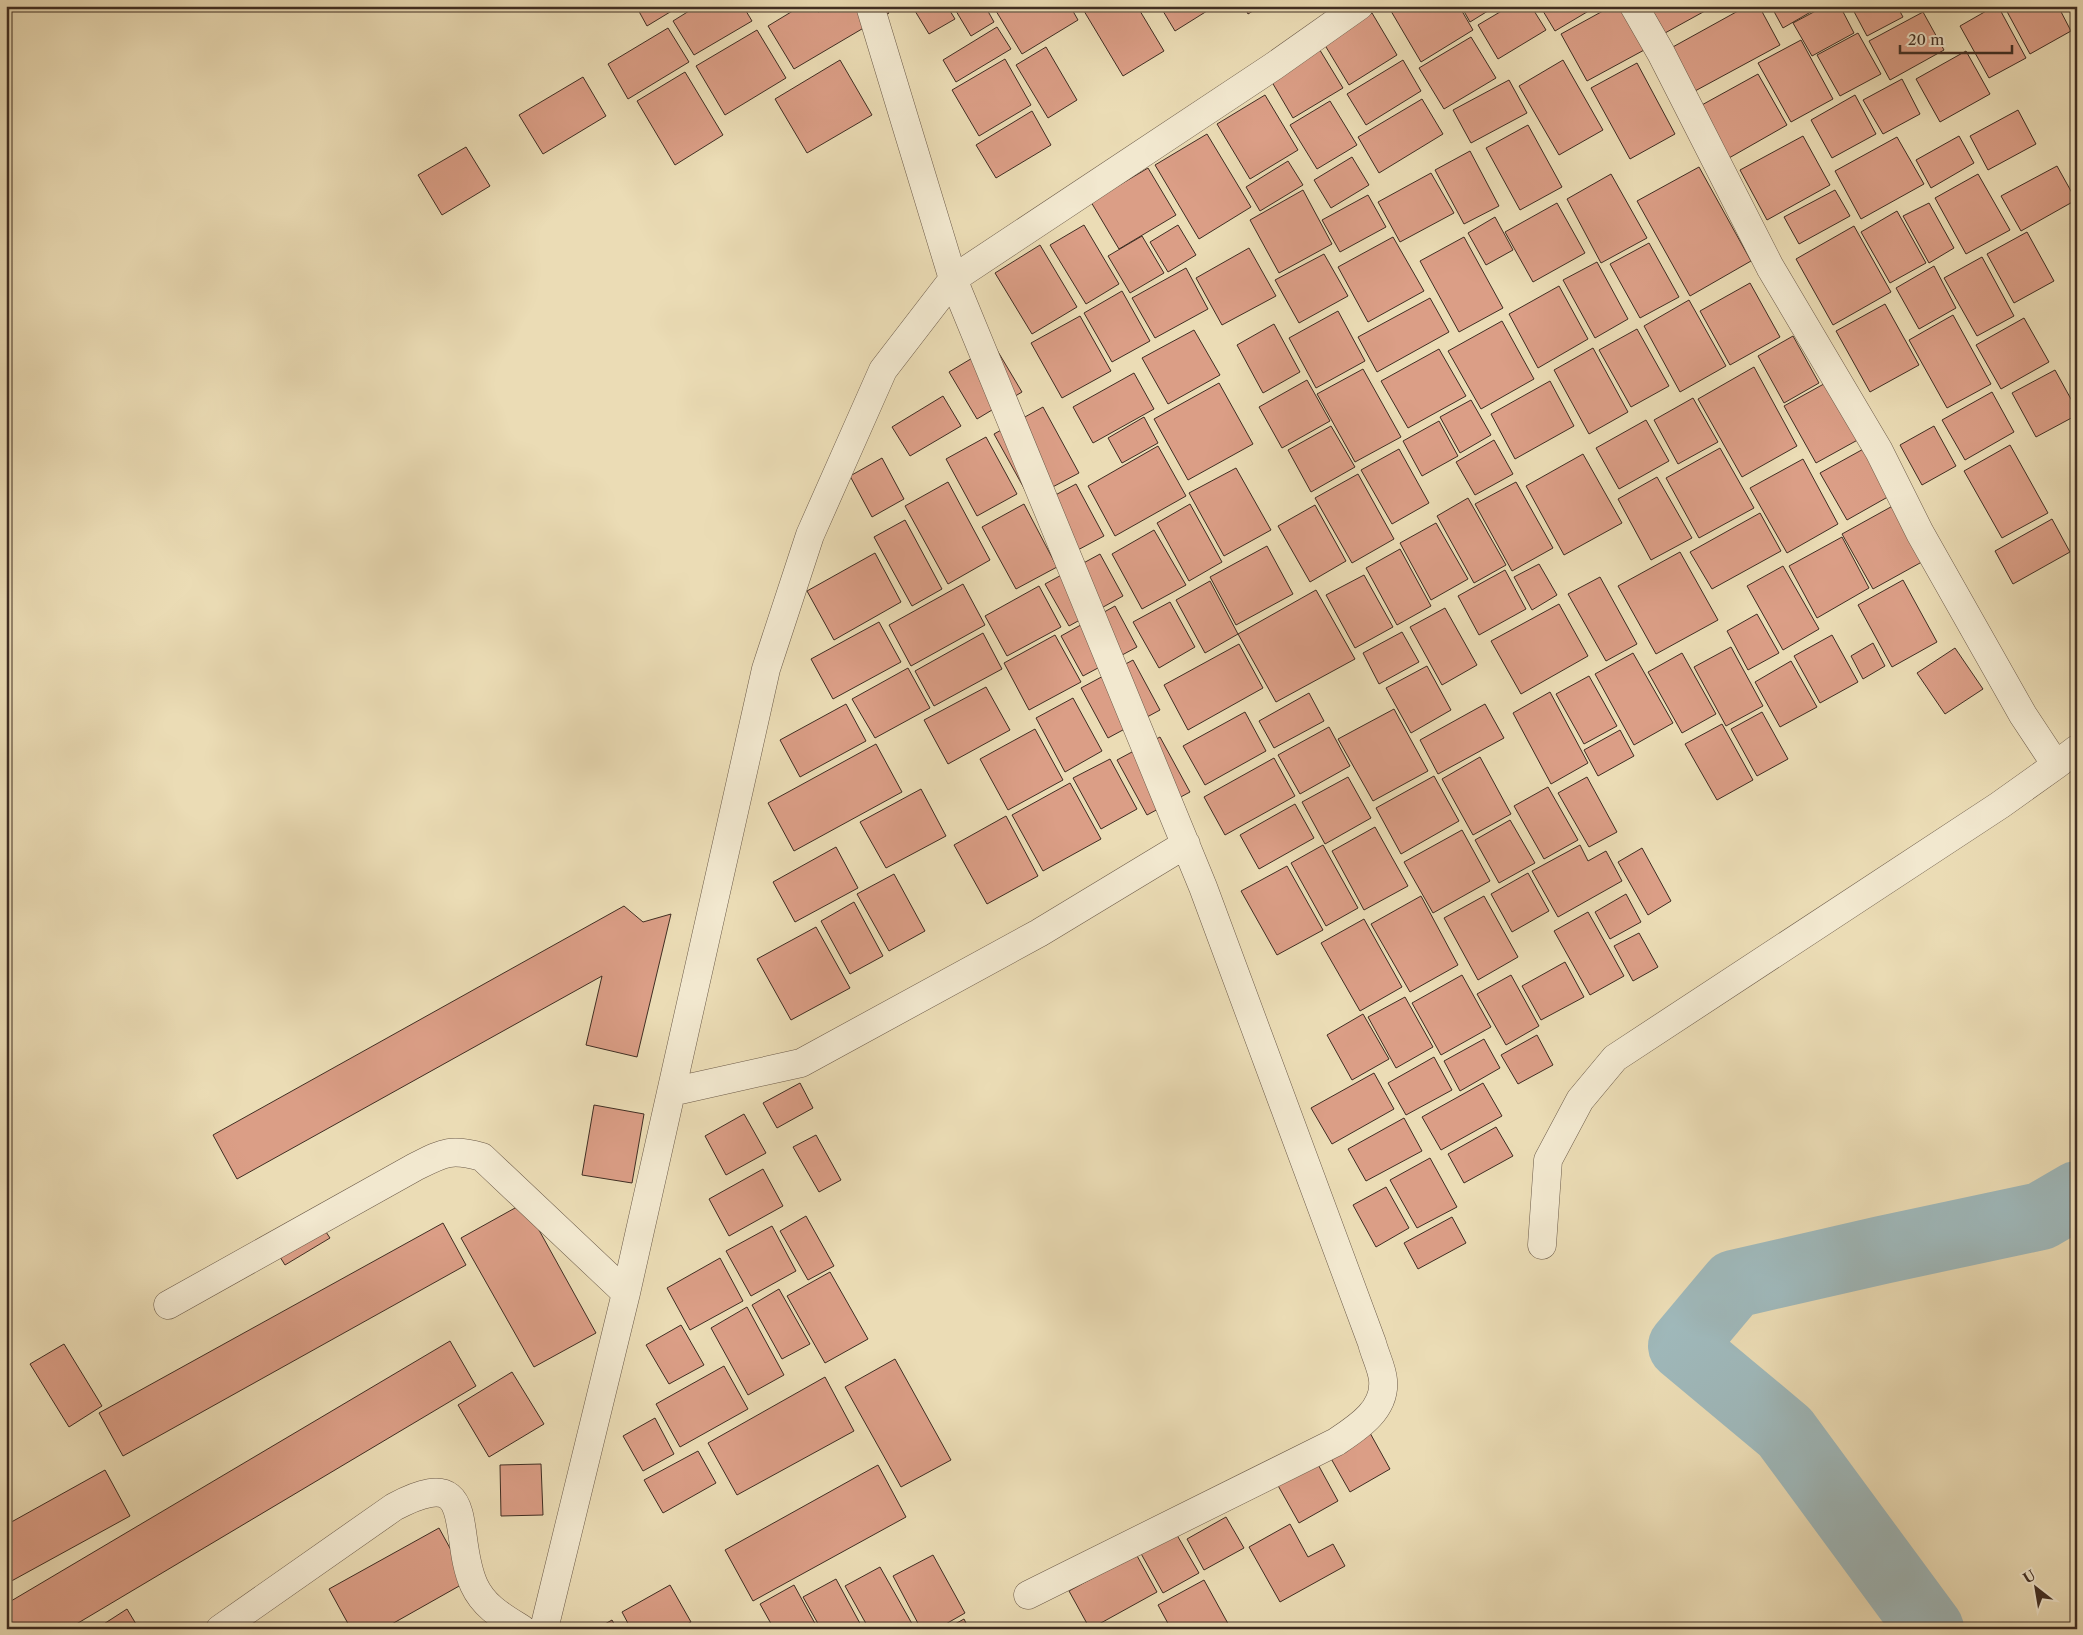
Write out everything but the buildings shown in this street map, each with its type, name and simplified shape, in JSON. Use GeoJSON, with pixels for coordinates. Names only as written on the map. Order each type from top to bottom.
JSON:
{"type":"FeatureCollection","features":[{"type":"Feature","properties":{"kind":"street"},"geometry":{"type":"LineString","coordinates":[[870,6],[953,279],[1203,886],[1372,1343],[1383,1381],[1378,1406],[1359,1427],[1336,1442],[1028,1595]]}},
{"type":"Feature","properties":{"kind":"street"},"geometry":{"type":"LineString","coordinates":[[544,1629],[626,1293],[766,669],[810,535],[883,370],[953,279],[1274,66],[1359,6]]}},
{"type":"Feature","properties":{"kind":"street"},"geometry":{"type":"LineString","coordinates":[[1542,1245],[1548,1160],[1580,1100],[1615,1058],[2000,805],[2066,757],[2023,715],[1920,533],[1879,450],[1770,266],[1661,53],[1634,6]]}},
{"type":"Feature","properties":{"kind":"street"},"geometry":{"type":"LineString","coordinates":[[671,1092],[801,1063],[1039,933],[1186,844]]}},
{"type":"Feature","properties":{"kind":"street"},"geometry":{"type":"LineString","coordinates":[[168,1305],[414,1167],[445,1152],[465,1152],[482,1157],[626,1293]]}},
{"type":"Feature","properties":{"kind":"street"},"geometry":{"type":"LineString","coordinates":[[220,1629],[394,1506],[414,1496],[435,1491],[444,1492],[451,1497],[458,1507],[466,1566],[475,1587],[490,1608],[522,1629]]}},
{"type":"Feature","properties":{"kind":"waterway"},"geometry":{"type":"LineString","coordinates":[[1930,1629],[1785,1432],[1682,1346],[1734,1284],[2041,1216],[2077,1195]]}}]}
